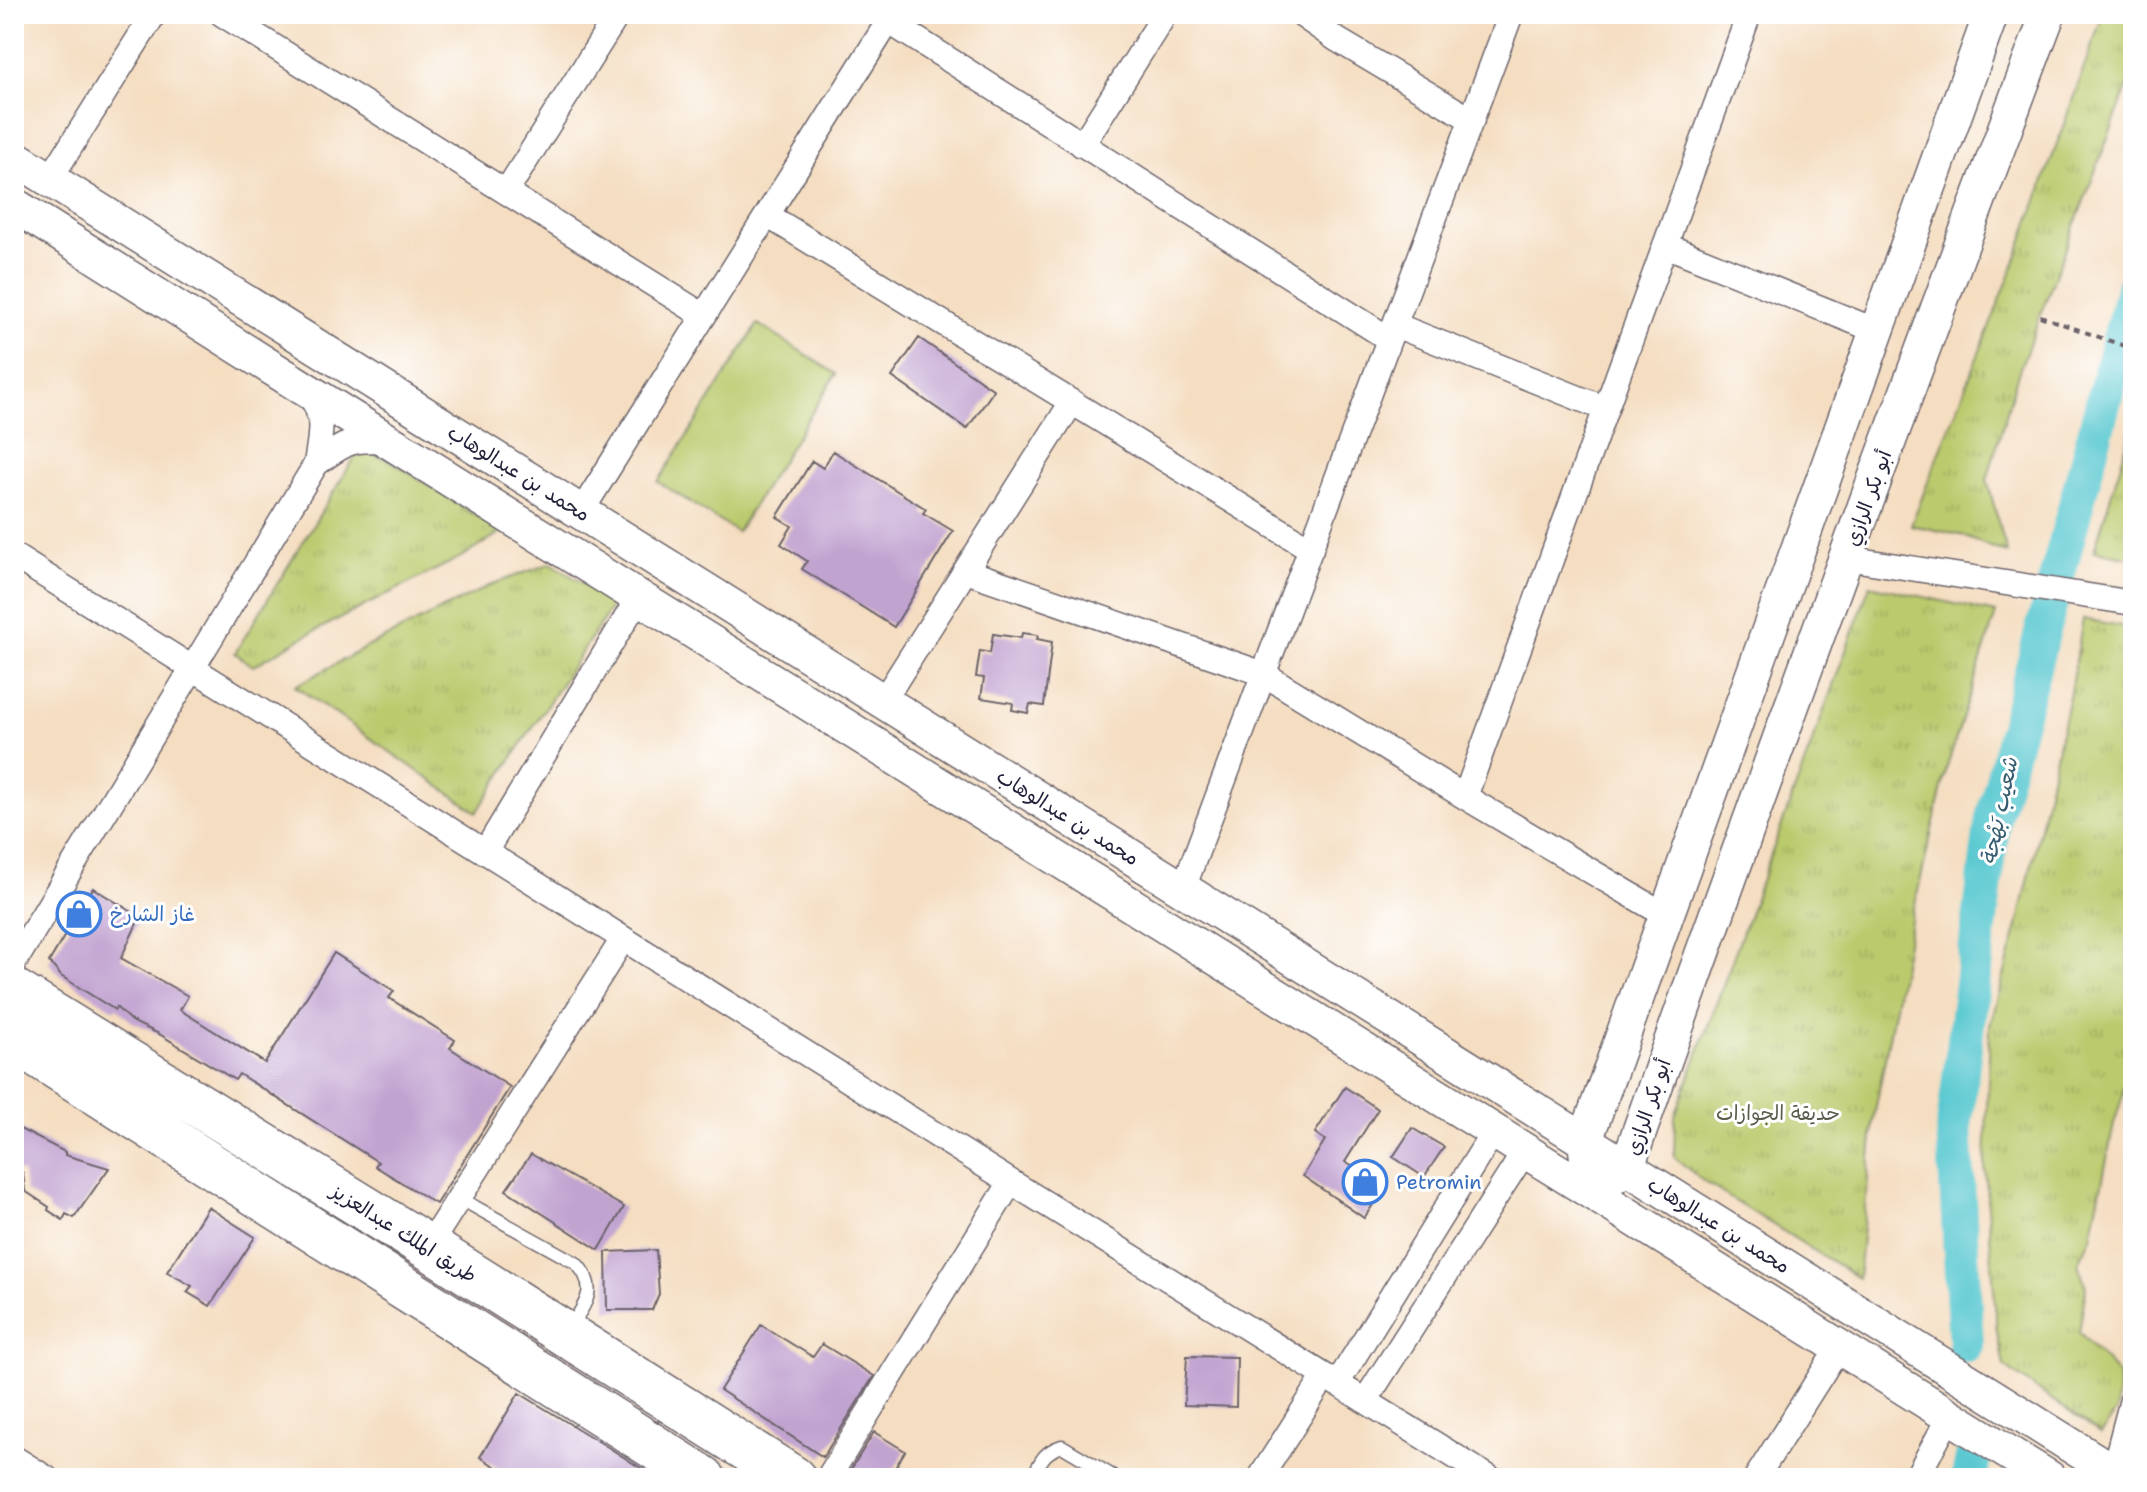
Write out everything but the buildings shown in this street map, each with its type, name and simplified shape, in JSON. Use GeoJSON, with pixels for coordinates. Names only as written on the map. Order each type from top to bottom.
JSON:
{"type":"FeatureCollection","features":[{"type":"Feature","properties":{"kind":"highway","name":"طريق الملك عبدالعزيز"},"geometry":{"type":"LineString","coordinates":[[14,991],[793,1478]]}},
{"type":"Feature","properties":{"kind":"highway"},"geometry":{"type":"LineString","coordinates":[[14,1040],[703,1478]]}},
{"type":"Feature","properties":{"kind":"street"},"geometry":{"type":"LineString","coordinates":[[50,179],[154,14]]}},
{"type":"Feature","properties":{"kind":"street"},"geometry":{"type":"LineString","coordinates":[[222,14],[704,316]]}},
{"type":"Feature","properties":{"kind":"street"},"geometry":{"type":"LineString","coordinates":[[506,192],[618,14]]}},
{"type":"Feature","properties":{"kind":"street"},"geometry":{"type":"LineString","coordinates":[[1082,145],[1165,14]]}},
{"type":"Feature","properties":{"kind":"street"},"geometry":{"type":"LineString","coordinates":[[1300,14],[1472,120]]}},
{"type":"Feature","properties":{"kind":"street"},"geometry":{"type":"LineString","coordinates":[[1183,889],[1511,14]]}},
{"type":"Feature","properties":{"kind":"street"},"geometry":{"type":"LineString","coordinates":[[1465,797],[1749,14]]}},
{"type":"Feature","properties":{"kind":"street"},"geometry":{"type":"LineString","coordinates":[[1591,1192],[1585,1141],[1991,14]]}},
{"type":"Feature","properties":{"kind":"street","name":"أبو بكر الرازي"},"geometry":{"type":"LineString","coordinates":[[1591,1192],[1627,1167],[1725,887],[2048,14]]}},
{"type":"Feature","properties":{"kind":"street"},"geometry":{"type":"LineString","coordinates":[[581,512],[890,18],[1082,145],[1392,332],[1606,409]]}},
{"type":"Feature","properties":{"kind":"street","name":"محمد بن عبدالوهاب"},"geometry":{"type":"LineString","coordinates":[[14,157],[2118,1475]]}},
{"type":"Feature","properties":{"kind":"street","name":"محمد بن عبدالوهاب"},"geometry":{"type":"LineString","coordinates":[[14,205],[2049,1478]]}},
{"type":"Feature","properties":{"kind":"street"},"geometry":{"type":"LineString","coordinates":[[767,215],[1311,549]]}},
{"type":"Feature","properties":{"kind":"street"},"geometry":{"type":"LineString","coordinates":[[1665,245],[1877,331]]}},
{"type":"Feature","properties":{"kind":"street"},"geometry":{"type":"LineString","coordinates":[[14,963],[316,464],[321,418],[318,405],[302,387]]}},
{"type":"Feature","properties":{"kind":"street"},"geometry":{"type":"LineString","coordinates":[[883,701],[1072,402]]}},
{"type":"Feature","properties":{"kind":"street"},"geometry":{"type":"LineString","coordinates":[[316,464],[353,441],[389,441]]}},
{"type":"Feature","properties":{"kind":"street"},"geometry":{"type":"LineString","coordinates":[[14,556],[1011,1182],[1490,1478]]}},
{"type":"Feature","properties":{"kind":"street"},"geometry":{"type":"LineString","coordinates":[[1846,558],[2133,603]]}},
{"type":"Feature","properties":{"kind":"street"},"geometry":{"type":"LineString","coordinates":[[966,571],[1264,674],[1667,916]]}},
{"type":"Feature","properties":{"kind":"street"},"geometry":{"type":"LineString","coordinates":[[485,852],[639,597]]}},
{"type":"Feature","properties":{"kind":"street"},"geometry":{"type":"LineString","coordinates":[[428,1247],[623,939]]}},
{"type":"Feature","properties":{"kind":"street"},"geometry":{"type":"LineString","coordinates":[[1260,1478],[1331,1380],[1494,1131]]}},
{"type":"Feature","properties":{"kind":"street"},"geometry":{"type":"LineString","coordinates":[[1365,1401],[1525,1151]]}},
{"type":"Feature","properties":{"kind":"street"},"geometry":{"type":"LineString","coordinates":[[828,1478],[1011,1182]]}},
{"type":"Feature","properties":{"kind":"street"},"geometry":{"type":"LineString","coordinates":[[1756,1478],[1839,1347]]}},
{"type":"Feature","properties":{"kind":"street"},"geometry":{"type":"LineString","coordinates":[[2118,1475],[2133,1396]]}},
{"type":"Feature","properties":{"kind":"street"},"geometry":{"type":"LineString","coordinates":[[1916,1478],[1950,1416]]}},
{"type":"Feature","properties":{"kind":"street"},"geometry":{"type":"LineString","coordinates":[[14,1458],[46,1478]]}},
{"type":"Feature","properties":{"kind":"lane"},"geometry":{"type":"LineString","coordinates":[[459,1198],[576,1263],[586,1274],[590,1287],[587,1300],[566,1334]]}},
{"type":"Feature","properties":{"kind":"lane"},"geometry":{"type":"LineString","coordinates":[[1032,1478],[1044,1455],[1062,1446],[1116,1478]]}},
{"type":"Feature","properties":{"kind":"path"},"geometry":{"type":"LineString","coordinates":[[2040,316],[2133,349]]}},
{"type":"Feature","properties":{"kind":"green space"},"geometry":{"type":"Polygon","coordinates":[[[2103,14],[2133,14],[2133,72],[2017,376],[1987,480],[2007,553],[1960,535],[1911,525],[2015,262],[2103,14]]]}},
{"type":"Feature","properties":{"kind":"green space"},"geometry":{"type":"Polygon","coordinates":[[[758,324],[836,374],[737,532],[658,482],[758,324]]]}},
{"type":"Feature","properties":{"kind":"green space"},"geometry":{"type":"Polygon","coordinates":[[[2133,424],[2133,558],[2094,551],[2133,424]]]}},
{"type":"Feature","properties":{"kind":"green space"},"geometry":{"type":"Polygon","coordinates":[[[366,453],[388,459],[501,532],[467,554],[253,666],[235,653],[356,455],[366,453]]]}},
{"type":"Feature","properties":{"kind":"green space"},"geometry":{"type":"Polygon","coordinates":[[[551,563],[614,603],[477,812],[295,686],[493,584],[551,563]]]}},
{"type":"Feature","properties":{"kind":"green space","name":"حديقة الجوازات"},"geometry":{"type":"Polygon","coordinates":[[[1870,585],[1996,613],[1946,770],[1911,921],[1874,1117],[1858,1278],[1703,1181],[1674,1157],[1675,1116],[1870,585]]]}},
{"type":"Feature","properties":{"kind":"green space"},"geometry":{"type":"Polygon","coordinates":[[[2083,619],[2133,628],[2133,1062],[2114,1124],[2091,1237],[2078,1264],[2086,1287],[2079,1332],[2119,1375],[2116,1412],[2101,1434],[2004,1366],[1997,1332],[1985,1166],[1990,1025],[2018,926],[2070,692],[2083,619]]]}},
{"type":"Feature","properties":{"kind":"waterway","name":"شعيب بَهْجة"},"geometry":{"type":"LineString","coordinates":[[1966,1345],[1954,1126],[1993,818],[2133,290]]}},
{"type":"Feature","properties":{"kind":"waterway","name":"شعيب بَهْجة"},"geometry":{"type":"LineString","coordinates":[[1969,1478],[1973,1458]]}},
{"type":"Feature","properties":{"kind":"place","name":"غاز الشارخ"},"geometry":{"type":"Point","coordinates":[79,914]}},
{"type":"Feature","properties":{"kind":"place","name":"Petromin"},"geometry":{"type":"Point","coordinates":[1365,1182]}}]}
